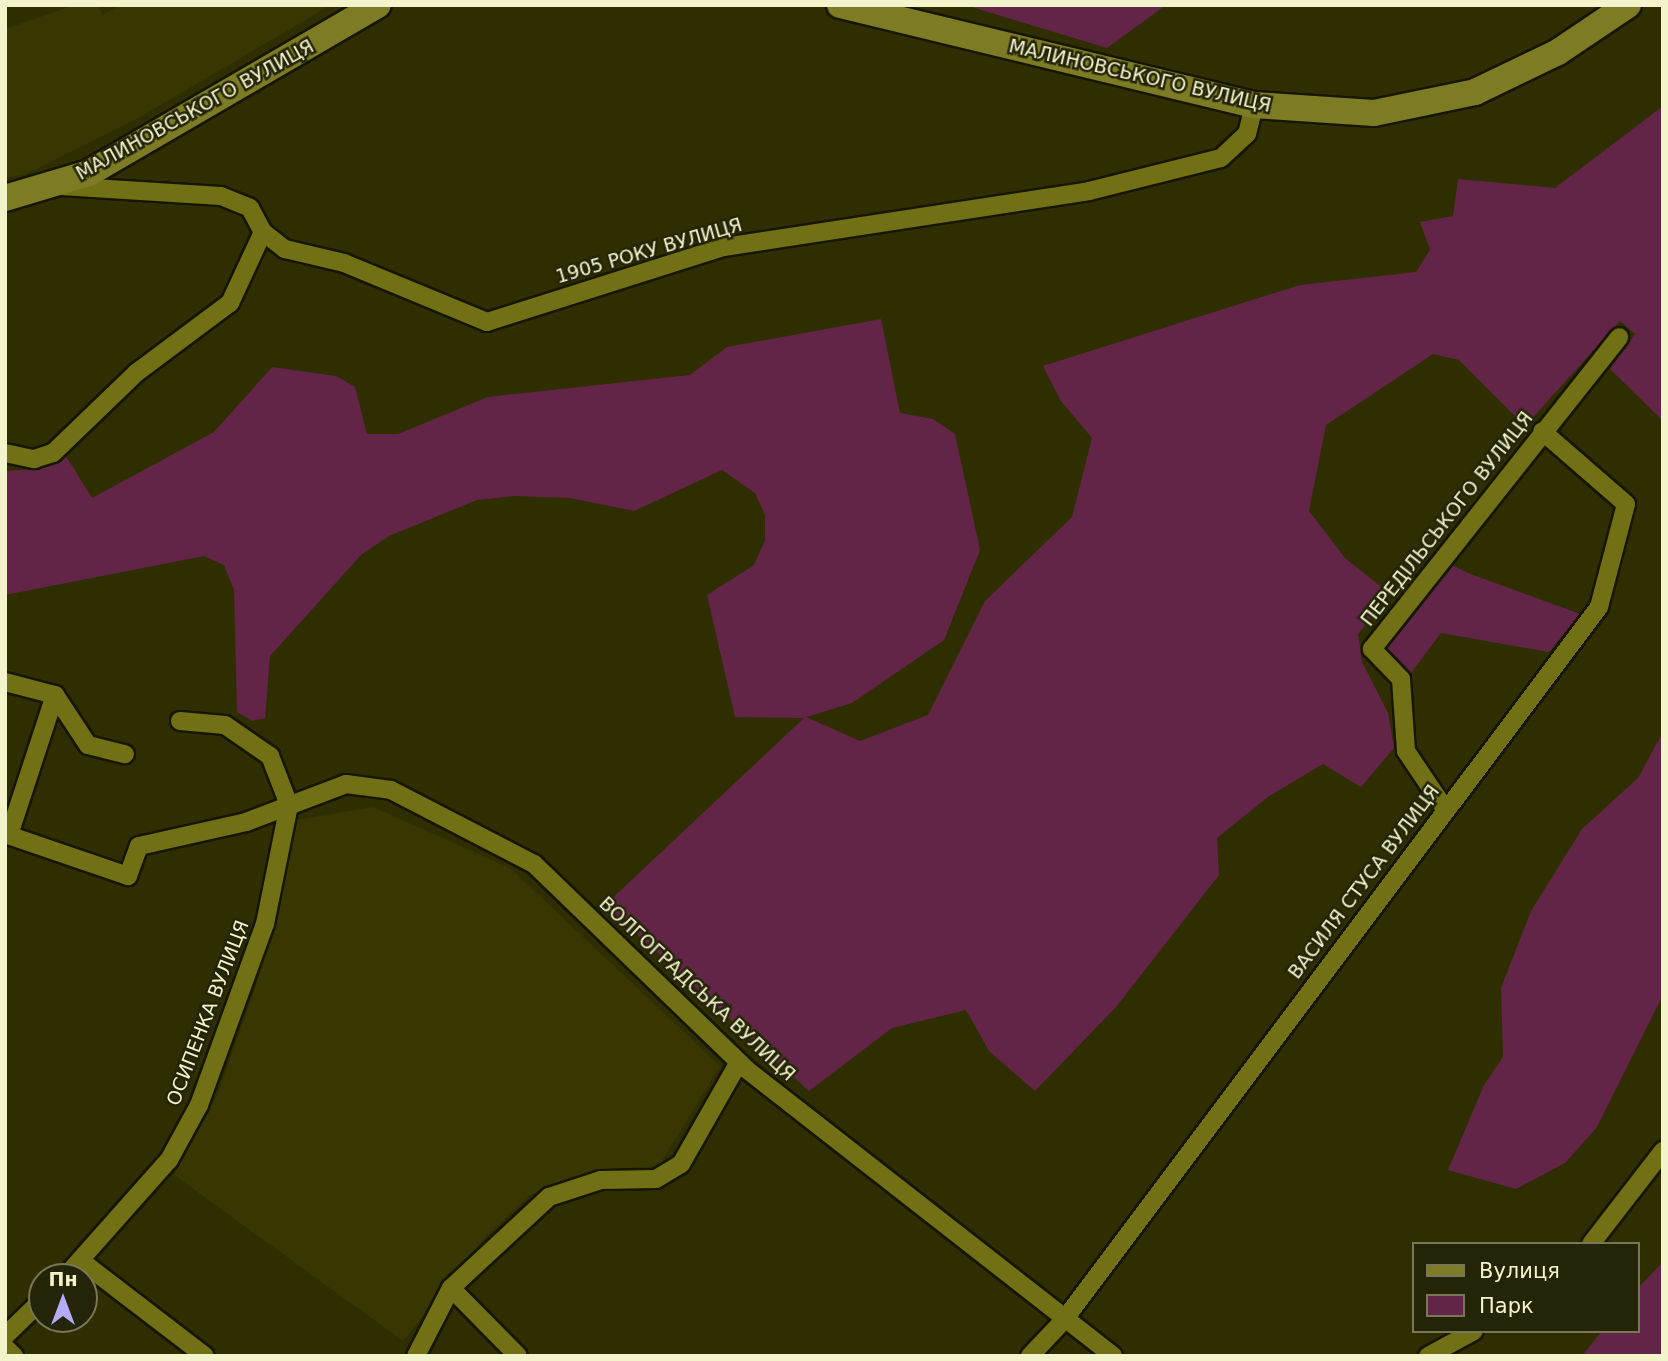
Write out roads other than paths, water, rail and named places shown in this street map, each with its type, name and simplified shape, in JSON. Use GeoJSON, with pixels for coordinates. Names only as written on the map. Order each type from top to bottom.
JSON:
{"type":"FeatureCollection","features":[{"type":"Feature","properties":{"kind":"main road","name":"МАЛИНОВСЬКОГО ВУЛИЦЯ"},"geometry":{"type":"LineString","coordinates":[[5,198],[56,186],[89,173],[379,5]]}},
{"type":"Feature","properties":{"kind":"main road","name":"МАЛИНОВСЬКОГО ВУЛИЦЯ"},"geometry":{"type":"LineString","coordinates":[[840,5],[1254,105],[1374,113],[1465,95],[1558,52],[1628,5]]}},
{"type":"Feature","properties":{"kind":"street","name":"1905 РОКУ ВУЛИЦЯ"},"geometry":{"type":"LineString","coordinates":[[56,186],[221,196],[250,208],[264,232],[285,249],[344,263],[487,321],[724,247],[1089,191],[1221,158],[1247,134],[1254,105]]}},
{"type":"Feature","properties":{"kind":"street"},"geometry":{"type":"LineString","coordinates":[[5,453],[34,460],[53,453],[136,373],[230,303],[264,232]]}},
{"type":"Feature","properties":{"kind":"street","name":"ПЕРЕДІЛЬСЬКОГО ВУЛИЦЯ"},"geometry":{"type":"LineString","coordinates":[[1445,809],[1406,751],[1401,679],[1372,649],[1619,337]]}},
{"type":"Feature","properties":{"kind":"street","name":"ВАСИЛЯ СТУСА ВУЛИЦЯ"},"geometry":{"type":"LineString","coordinates":[[1030,1356],[1064,1320],[1599,607],[1610,578],[1626,504],[1542,431]]}},
{"type":"Feature","properties":{"kind":"street"},"geometry":{"type":"LineString","coordinates":[[5,682],[55,695],[88,745],[125,754]]}},
{"type":"Feature","properties":{"kind":"street"},"geometry":{"type":"LineString","coordinates":[[7,834],[55,695]]}},
{"type":"Feature","properties":{"kind":"street"},"geometry":{"type":"LineString","coordinates":[[180,720],[225,725],[270,756],[289,805]]}},
{"type":"Feature","properties":{"kind":"street","name":"ВОЛГОГРАДСЬКА ВУЛИЦЯ"},"geometry":{"type":"LineString","coordinates":[[7,834],[128,876],[139,846],[187,839],[334,787],[368,784],[534,864],[739,1062],[1113,1356]]}},
{"type":"Feature","properties":{"kind":"street","name":"ОСИПЕНКА ВУЛИЦЯ"},"geometry":{"type":"LineString","coordinates":[[81,1261],[169,1160],[199,1105],[265,925],[289,805]]}},
{"type":"Feature","properties":{"kind":"street"},"geometry":{"type":"LineString","coordinates":[[416,1356],[451,1287],[549,1197],[601,1180],[656,1179],[681,1164],[739,1062]]}},
{"type":"Feature","properties":{"kind":"street"},"geometry":{"type":"LineString","coordinates":[[1593,1242],[1663,1151]]}},
{"type":"Feature","properties":{"kind":"street"},"geometry":{"type":"LineString","coordinates":[[81,1261],[205,1356]]}},
{"type":"Feature","properties":{"kind":"street"},"geometry":{"type":"LineString","coordinates":[[451,1287],[518,1356]]}},
{"type":"Feature","properties":{"kind":"street"},"geometry":{"type":"LineString","coordinates":[[5,1336],[28,1314]]}},
{"type":"Feature","properties":{"kind":"street"},"geometry":{"type":"LineString","coordinates":[[1428,1356],[1470,1333]]}},
{"type":"Feature","properties":{"kind":"street"},"geometry":{"type":"LineString","coordinates":[[5,1347],[14,1356]]}}]}
